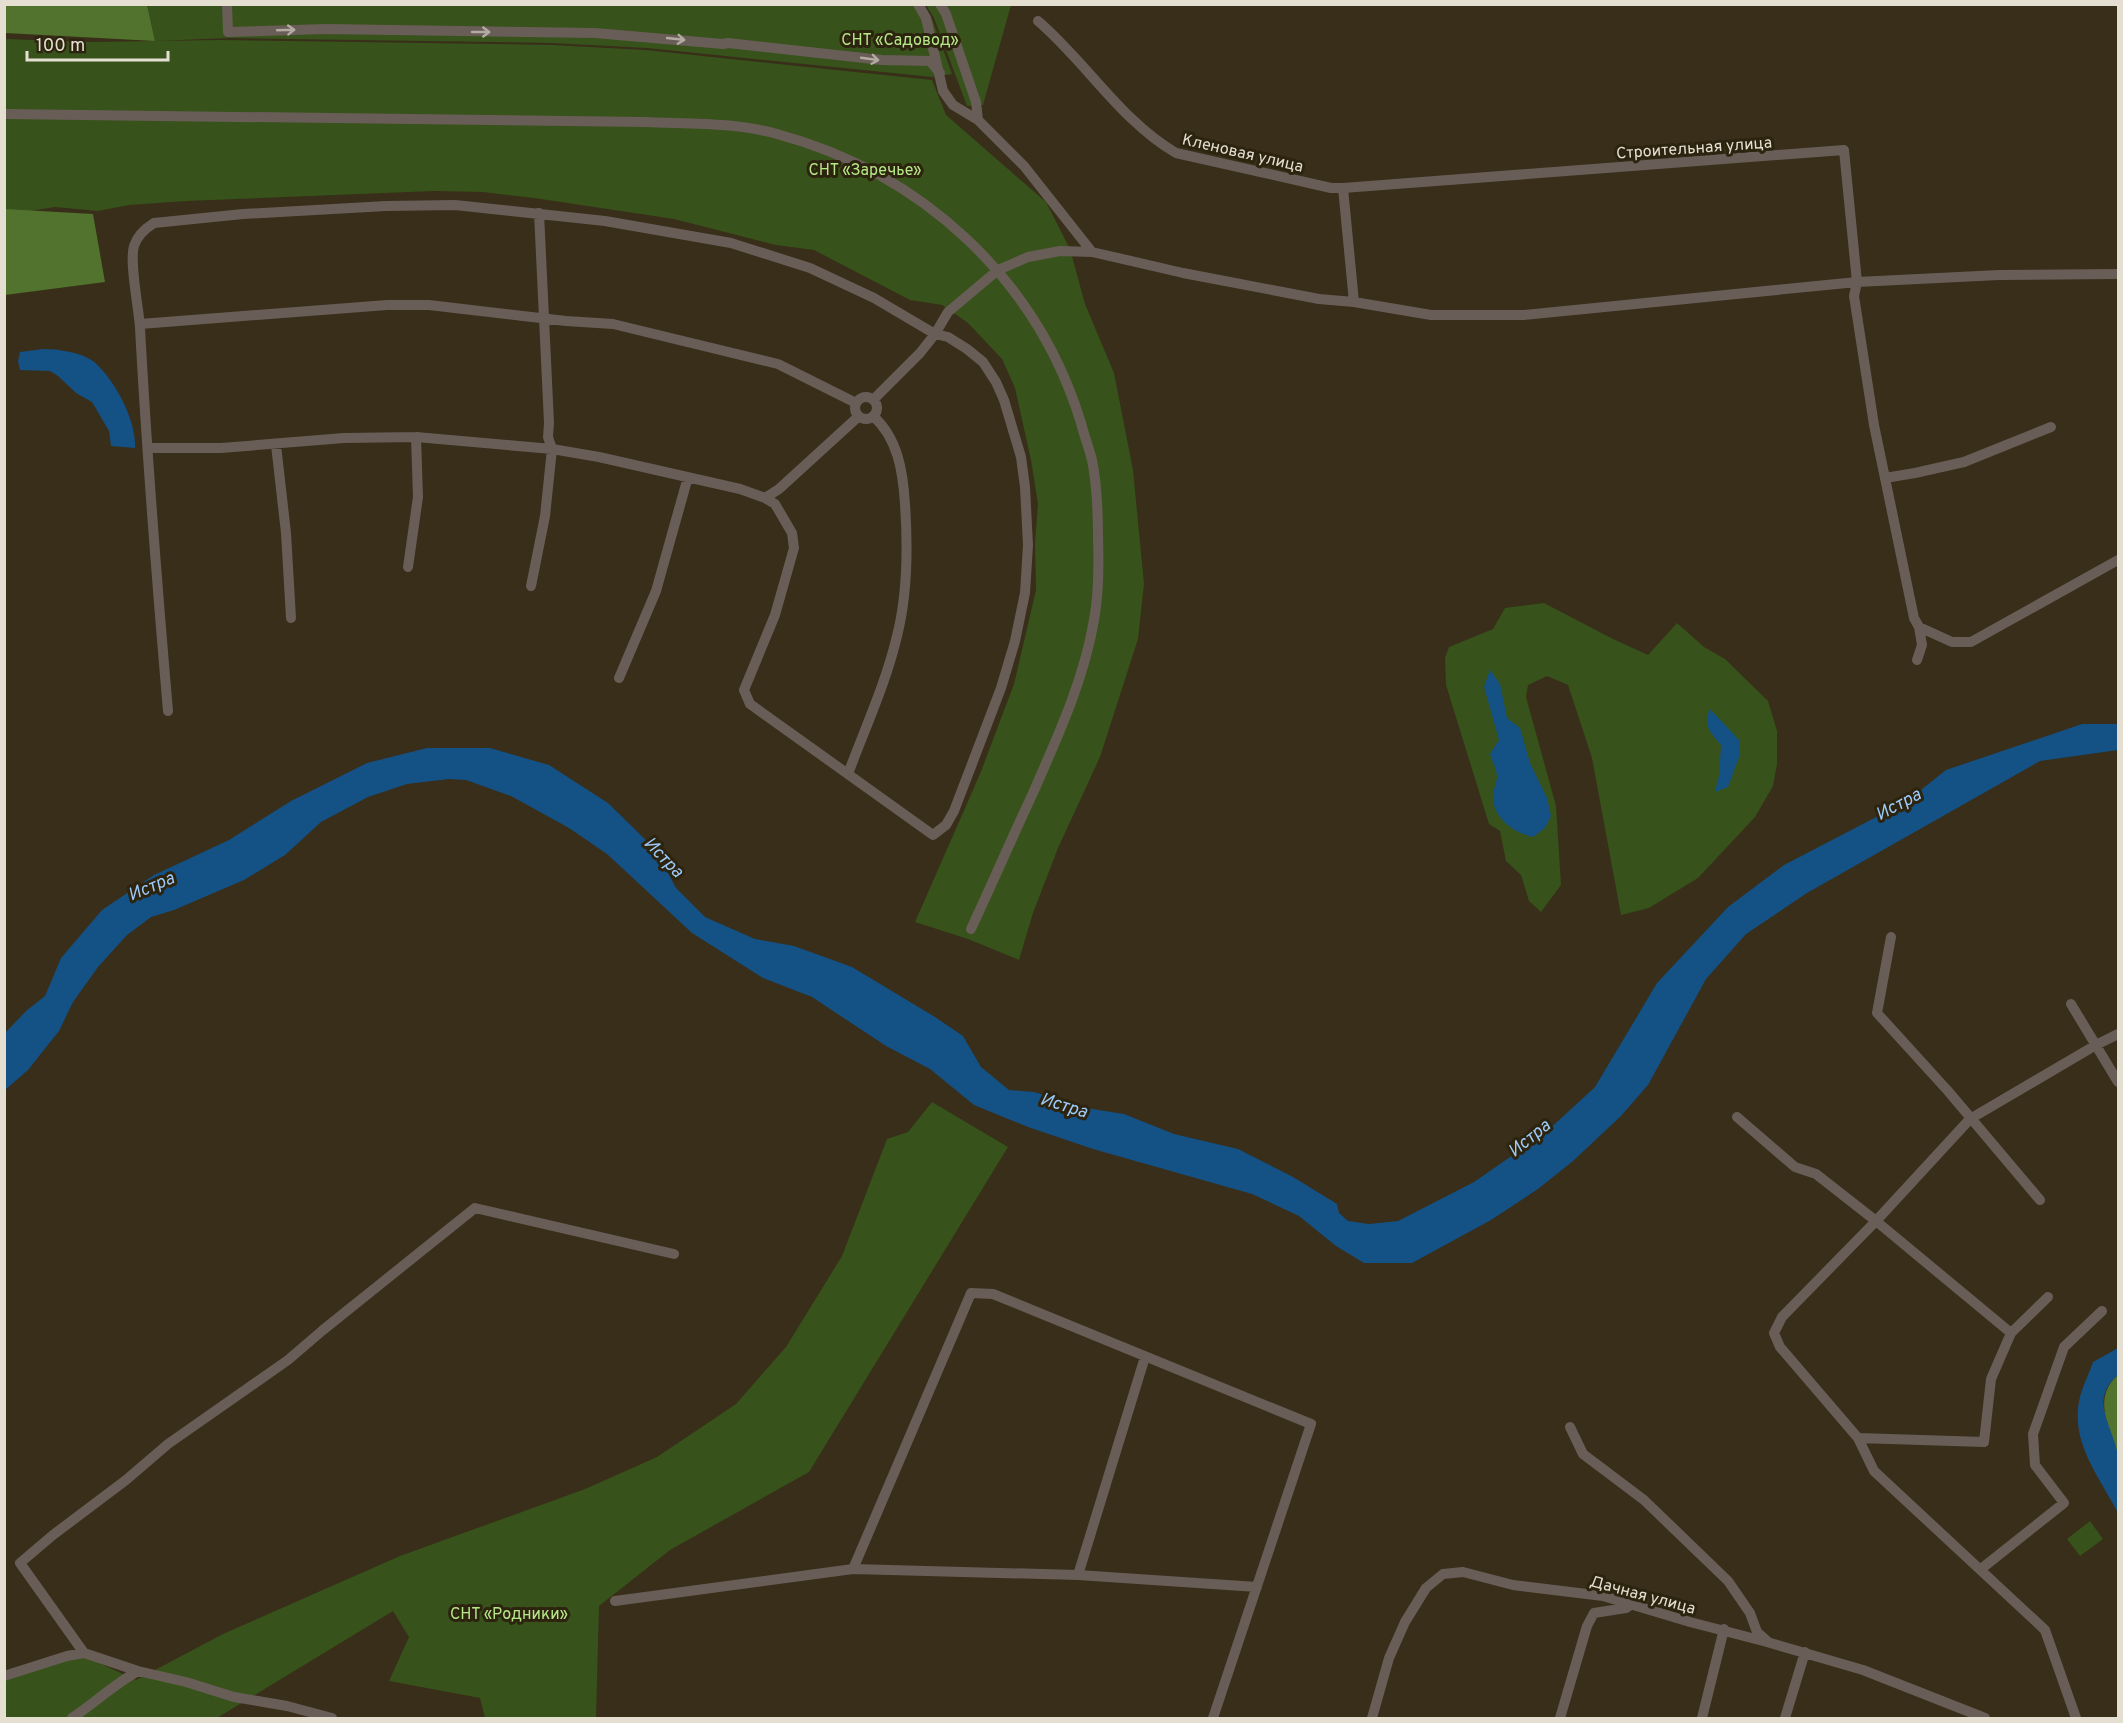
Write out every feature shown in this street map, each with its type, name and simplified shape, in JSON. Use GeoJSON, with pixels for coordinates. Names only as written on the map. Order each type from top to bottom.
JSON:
{"type":"FeatureCollection","features":[{"type":"Feature","properties":{"kind":"street"},"geometry":{"type":"LineString","coordinates":[[227,4],[228,32],[326,29],[631,35],[797,49],[882,60],[930,62],[940,73]]}},
{"type":"Feature","properties":{"kind":"street"},"geometry":{"type":"LineString","coordinates":[[918,4],[926,18],[943,91],[953,105],[978,120],[1024,166],[1092,252]]}},
{"type":"Feature","properties":{"kind":"street"},"geometry":{"type":"LineString","coordinates":[[940,4],[946,14],[976,102],[978,120]]}},
{"type":"Feature","properties":{"kind":"street","name":"Кленовая улица"},"geometry":{"type":"LineString","coordinates":[[1038,21],[1074,55],[1135,123],[1162,145],[1176,153],[1331,188],[1414,181]]}},
{"type":"Feature","properties":{"kind":"street"},"geometry":{"type":"LineString","coordinates":[[4,114],[645,122],[749,128],[776,133],[829,150],[900,186],[941,215],[998,270],[1037,323],[1060,366],[1092,460],[1098,512],[1100,580],[1094,621],[1084,662],[1057,738],[971,929]]}},
{"type":"Feature","properties":{"kind":"street","name":"Строительная улица"},"geometry":{"type":"LineString","coordinates":[[1414,181],[1844,150],[1857,282]]}},
{"type":"Feature","properties":{"kind":"street"},"geometry":{"type":"LineString","coordinates":[[1342,188],[1354,302]]}},
{"type":"Feature","properties":{"kind":"street"},"geometry":{"type":"LineString","coordinates":[[148,448],[221,448],[344,438],[416,436],[552,449],[688,477],[740,489],[765,498],[775,504],[792,533],[794,548],[775,615],[744,690],[750,704],[933,835],[946,825],[954,811],[1001,688],[1015,641],[1025,593],[1028,545],[1025,487],[1021,457],[1004,400],[983,362],[948,337],[935,334],[874,298],[810,268],[731,243],[648,228],[539,213],[455,205],[386,206],[243,214],[154,223],[146,228],[133,247],[140,324],[148,448],[157,580],[168,711]]}},
{"type":"Feature","properties":{"kind":"street"},"geometry":{"type":"LineString","coordinates":[[531,586],[545,516],[552,449],[548,437],[539,213]]}},
{"type":"Feature","properties":{"kind":"street"},"geometry":{"type":"LineString","coordinates":[[873,400],[935,334],[948,312],[998,270],[1028,256],[1042,253],[1092,252],[1183,273],[1319,299],[1354,302],[1431,315],[1524,315],[1857,282],[1999,275],[2118,274]]}},
{"type":"Feature","properties":{"kind":"street"},"geometry":{"type":"LineString","coordinates":[[1857,282],[1854,296],[1874,425],[1909,597],[1914,618],[1919,627],[1922,645],[1917,660]]}},
{"type":"Feature","properties":{"kind":"street"},"geometry":{"type":"LineString","coordinates":[[140,324],[387,305],[429,305],[613,324],[778,364],[856,403]]}},
{"type":"Feature","properties":{"kind":"street"},"geometry":{"type":"LineString","coordinates":[[873,400],[864,397],[856,403],[855,410],[859,416],[864,418],[873,416]]}},
{"type":"Feature","properties":{"kind":"street"},"geometry":{"type":"LineString","coordinates":[[873,400],[876,410],[873,416]]}},
{"type":"Feature","properties":{"kind":"street"},"geometry":{"type":"LineString","coordinates":[[765,498],[779,489],[859,416]]}},
{"type":"Feature","properties":{"kind":"street"},"geometry":{"type":"LineString","coordinates":[[848,774],[884,680],[898,634],[908,551],[899,461],[888,435],[873,416]]}},
{"type":"Feature","properties":{"kind":"street"},"geometry":{"type":"LineString","coordinates":[[1885,478],[1915,474],[1964,462],[2051,427]]}},
{"type":"Feature","properties":{"kind":"street"},"geometry":{"type":"LineString","coordinates":[[408,567],[418,497],[416,436]]}},
{"type":"Feature","properties":{"kind":"street"},"geometry":{"type":"LineString","coordinates":[[276,445],[286,533],[291,618]]}},
{"type":"Feature","properties":{"kind":"street"},"geometry":{"type":"LineString","coordinates":[[619,678],[656,591],[688,477]]}},
{"type":"Feature","properties":{"kind":"street"},"geometry":{"type":"LineString","coordinates":[[1919,627],[1952,642],[1971,642],[2118,560]]}},
{"type":"Feature","properties":{"kind":"street"},"geometry":{"type":"LineString","coordinates":[[1891,937],[1877,1013],[1948,1091],[2040,1200]]}},
{"type":"Feature","properties":{"kind":"street"},"geometry":{"type":"LineString","coordinates":[[2071,1004],[2118,1082]]}},
{"type":"Feature","properties":{"kind":"street"},"geometry":{"type":"LineString","coordinates":[[2076,1719],[2046,1630],[1874,1471],[1858,1438],[1780,1347],[1774,1333],[1782,1317],[1876,1221],[1970,1119],[2118,1034]]}},
{"type":"Feature","properties":{"kind":"street"},"geometry":{"type":"LineString","coordinates":[[1737,1117],[1795,1167],[1816,1174],[1876,1221],[2011,1333]]}},
{"type":"Feature","properties":{"kind":"street"},"geometry":{"type":"LineString","coordinates":[[84,1653],[20,1563],[168,1444],[288,1360],[475,1208],[674,1254]]}},
{"type":"Feature","properties":{"kind":"street"},"geometry":{"type":"LineString","coordinates":[[853,1569],[971,1293],[993,1294],[1311,1424],[1214,1719]]}},
{"type":"Feature","properties":{"kind":"street"},"geometry":{"type":"LineString","coordinates":[[1858,1438],[1984,1442],[1991,1379],[2011,1333],[2048,1296]]}},
{"type":"Feature","properties":{"kind":"street"},"geometry":{"type":"LineString","coordinates":[[1981,1569],[2064,1503],[2035,1465],[2033,1434],[2064,1347],[2102,1311]]}},
{"type":"Feature","properties":{"kind":"street"},"geometry":{"type":"LineString","coordinates":[[1078,1575],[1145,1357]]}},
{"type":"Feature","properties":{"kind":"street"},"geometry":{"type":"LineString","coordinates":[[1570,1427],[1583,1454],[1644,1500],[1728,1581],[1750,1613],[1757,1632],[1767,1641]]}},
{"type":"Feature","properties":{"kind":"street"},"geometry":{"type":"LineString","coordinates":[[615,1601],[853,1569],[1078,1575],[1257,1587]]}},
{"type":"Feature","properties":{"kind":"street","name":"Дачная улица"},"geometry":{"type":"LineString","coordinates":[[1372,1719],[1389,1658],[1405,1622],[1426,1588],[1443,1574],[1463,1572],[1513,1585],[1603,1596],[1690,1622],[1767,1641],[1863,1670],[1985,1719]]}},
{"type":"Feature","properties":{"kind":"street"},"geometry":{"type":"LineString","coordinates":[[1560,1719],[1587,1626],[1594,1613],[1626,1608],[1632,1604]]}},
{"type":"Feature","properties":{"kind":"street"},"geometry":{"type":"LineString","coordinates":[[1702,1719],[1724,1629]]}},
{"type":"Feature","properties":{"kind":"street"},"geometry":{"type":"LineString","coordinates":[[1785,1719],[1805,1652]]}},
{"type":"Feature","properties":{"kind":"street"},"geometry":{"type":"LineString","coordinates":[[4,1676],[67,1656],[84,1653],[138,1671],[186,1682],[234,1697],[287,1706],[332,1719]]}},
{"type":"Feature","properties":{"kind":"street"},"geometry":{"type":"LineString","coordinates":[[72,1719],[138,1671]]}},
{"type":"Feature","properties":{"kind":"green space"},"geometry":{"type":"Polygon","coordinates":[[[4,5],[147,5],[155,41],[5,33],[4,5]]]}},
{"type":"Feature","properties":{"kind":"green space","name":"СНТ «Садовод»"},"geometry":{"type":"Polygon","coordinates":[[[147,5],[923,5],[932,19],[952,74],[932,77],[647,48],[551,43],[229,38],[155,41],[147,5]]]}},
{"type":"Feature","properties":{"kind":"green space"},"geometry":{"type":"Polygon","coordinates":[[[926,5],[1011,5],[983,105],[967,106],[934,18],[926,5]]]}},
{"type":"Feature","properties":{"kind":"green space","name":"СНТ «Заречье»"},"geometry":{"type":"Polygon","coordinates":[[[4,39],[92,42],[219,40],[552,45],[646,50],[932,80],[946,115],[1046,202],[1070,249],[1085,304],[1114,373],[1133,470],[1144,584],[1138,639],[1100,757],[1058,848],[1033,913],[1019,960],[968,939],[915,922],[980,774],[1014,684],[1036,590],[1035,543],[1038,504],[1015,388],[1002,359],[968,323],[942,305],[910,300],[814,250],[776,245],[674,219],[483,192],[434,191],[186,201],[129,205],[98,211],[55,207],[5,215],[4,39]]]}},
{"type":"Feature","properties":{"kind":"green space"},"geometry":{"type":"Polygon","coordinates":[[[5,209],[93,214],[105,282],[5,295],[5,209]]]}},
{"type":"Feature","properties":{"kind":"green space"},"geometry":{"type":"Polygon","coordinates":[[[1544,603],[1648,655],[1677,623],[1704,647],[1725,659],[1768,701],[1777,731],[1777,764],[1773,786],[1755,817],[1698,878],[1649,908],[1621,915],[1592,758],[1568,685],[1547,676],[1528,685],[1526,697],[1556,806],[1561,885],[1541,912],[1529,901],[1521,875],[1506,861],[1500,831],[1489,824],[1446,685],[1445,658],[1449,647],[1493,629],[1505,608],[1544,603]]]}},
{"type":"Feature","properties":{"kind":"green space","name":"СНТ «Родники»"},"geometry":{"type":"Polygon","coordinates":[[[932,1102],[1008,1147],[809,1472],[670,1550],[599,1606],[596,1718],[485,1718],[480,1698],[389,1681],[409,1637],[393,1611],[217,1718],[5,1718],[4,1681],[74,1656],[88,1658],[136,1680],[223,1634],[400,1556],[585,1489],[657,1457],[736,1404],[786,1347],[842,1256],[887,1139],[908,1132],[932,1102]]]}},
{"type":"Feature","properties":{"kind":"green space"},"geometry":{"type":"Polygon","coordinates":[[[2118,1375],[2118,1455],[2107,1424],[2104,1403],[2110,1384],[2118,1375]]]}},
{"type":"Feature","properties":{"kind":"green space"},"geometry":{"type":"Polygon","coordinates":[[[2090,1521],[2103,1539],[2080,1556],[2067,1539],[2090,1521]]]}},
{"type":"Feature","properties":{"kind":"water"},"geometry":{"type":"Polygon","coordinates":[[[43,349],[62,350],[82,355],[101,369],[123,401],[132,425],[135,448],[111,446],[109,431],[92,402],[76,393],[58,376],[50,371],[20,370],[18,361],[20,352],[43,349]]]}},
{"type":"Feature","properties":{"kind":"water"},"geometry":{"type":"Polygon","coordinates":[[[1490,670],[1500,684],[1507,718],[1520,728],[1530,763],[1547,798],[1551,816],[1545,828],[1533,837],[1519,832],[1506,823],[1496,811],[1494,804],[1493,793],[1497,777],[1490,754],[1499,740],[1484,687],[1490,670]]]}},
{"type":"Feature","properties":{"kind":"water"},"geometry":{"type":"Polygon","coordinates":[[[1710,709],[1739,740],[1739,757],[1728,787],[1715,792],[1719,776],[1721,745],[1708,724],[1710,709]]]}},
{"type":"Feature","properties":{"kind":"water","name":"Истра"},"geometry":{"type":"Polygon","coordinates":[[[2082,724],[2118,724],[2118,750],[2040,761],[1807,893],[1746,934],[1706,979],[1648,1085],[1621,1116],[1573,1161],[1538,1189],[1491,1220],[1412,1263],[1364,1263],[1336,1246],[1299,1216],[1252,1194],[1093,1149],[1028,1127],[974,1105],[930,1069],[886,1046],[812,997],[763,978],[692,933],[607,854],[569,828],[511,796],[466,780],[449,779],[407,784],[368,797],[321,822],[285,855],[244,880],[174,910],[151,917],[127,935],[98,967],[73,1002],[59,1031],[28,1070],[5,1090],[5,1033],[26,1011],[45,996],[61,958],[102,910],[154,875],[229,840],[291,801],[367,763],[427,748],[490,748],[549,765],[608,803],[656,850],[676,888],[705,917],[755,939],[794,946],[852,967],[963,1036],[981,1067],[1009,1090],[1034,1092],[1086,1108],[1124,1114],[1174,1134],[1238,1149],[1293,1177],[1337,1204],[1339,1213],[1348,1221],[1369,1224],[1398,1221],[1474,1182],[1545,1133],[1595,1087],[1657,983],[1728,907],[1784,865],[1907,801],[1946,770],[2082,724]]]}},
{"type":"Feature","properties":{"kind":"water"},"geometry":{"type":"Polygon","coordinates":[[[2118,1348],[2118,1375],[2104,1395],[2104,1405],[2118,1457],[2118,1513],[2082,1443],[2078,1413],[2081,1393],[2093,1362],[2118,1348]]]}}]}
